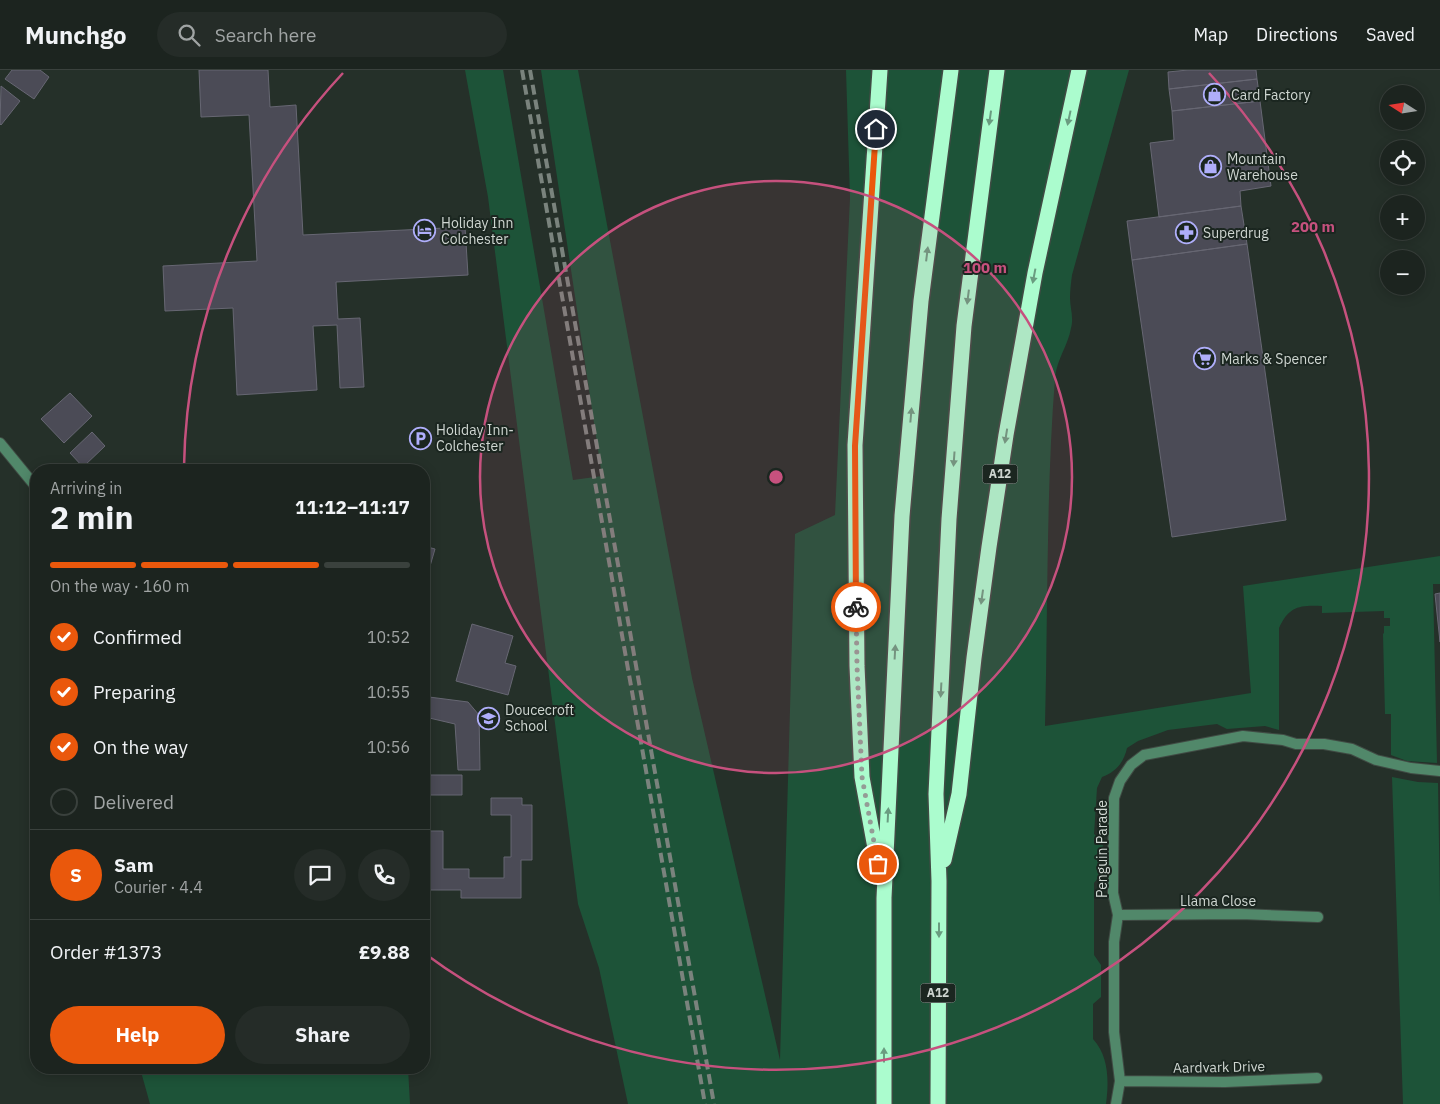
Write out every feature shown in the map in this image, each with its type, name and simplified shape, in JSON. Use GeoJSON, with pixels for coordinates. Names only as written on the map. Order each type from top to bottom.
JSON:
{"type":"FeatureCollection","features":[{"type":"Feature","properties":{"kind":"highway"},"geometry":{"type":"LineString","coordinates":[[880,70],[855,446],[857,666],[862,777],[884,898]]}},
{"type":"Feature","properties":{"kind":"highway"},"geometry":{"type":"LineString","coordinates":[[884,1104],[884,898],[902,516],[921,301],[944,110],[951,70]]}},
{"type":"Feature","properties":{"kind":"highway","name":"A12"},"geometry":{"type":"LineString","coordinates":[[938,1104],[939,881],[936,794],[949,519],[964,326],[998,70]]}},
{"type":"Feature","properties":{"kind":"highway","name":"A12"},"geometry":{"type":"LineString","coordinates":[[939,881],[960,794],[988,547],[1006,435],[1035,273],[1079,70]]}},
{"type":"Feature","properties":{"kind":"street"},"geometry":{"type":"LineString","coordinates":[[0,444],[30,480]]}},
{"type":"Feature","properties":{"kind":"street","name":"Penguin Parade"},"geometry":{"type":"LineString","coordinates":[[1116,1104],[1120,1081],[1114,1032],[1114,942],[1118,915],[1113,893],[1114,798],[1120,781],[1131,765],[1144,755],[1243,736],[1283,740],[1296,744],[1324,744],[1352,749],[1376,760],[1411,768],[1440,771]]}},
{"type":"Feature","properties":{"kind":"street","name":"Llama Close"},"geometry":{"type":"LineString","coordinates":[[1118,915],[1241,914],[1318,916]]}},
{"type":"Feature","properties":{"kind":"street","name":"Aardvark Drive"},"geometry":{"type":"LineString","coordinates":[[1120,1081],[1225,1082],[1317,1078]]}},
{"type":"Feature","properties":{"kind":"green space"},"geometry":{"type":"Polygon","coordinates":[[[465,70],[503,70],[573,480],[602,476],[541,70],[578,70],[692,678],[780,1060],[795,534],[835,515],[850,198],[846,70],[1129,70],[1072,275],[1070,298],[1072,324],[1055,378],[1049,508],[1045,726],[1251,693],[1243,586],[1440,556],[1440,584],[1433,584],[1437,763],[1407,761],[1391,755],[1391,714],[1385,714],[1383,634],[1384,626],[1390,626],[1390,618],[1384,618],[1384,611],[1322,613],[1322,606],[1307,606],[1291,611],[1279,628],[1279,730],[1265,726],[1227,729],[1217,724],[1168,730],[1138,741],[1127,748],[1119,766],[1102,777],[1097,788],[1094,834],[1103,841],[1102,873],[1094,883],[1094,955],[1101,965],[1101,997],[1093,1004],[1093,1039],[1102,1053],[1107,1070],[1106,1104],[628,1104],[599,968],[578,904],[488,197],[465,70]]]}},
{"type":"Feature","properties":{"kind":"green space"},"geometry":{"type":"Polygon","coordinates":[[[1392,777],[1418,782],[1438,783],[1440,1104],[1403,1104],[1392,777]]]}},
{"type":"Feature","properties":{"kind":"green space"},"geometry":{"type":"Polygon","coordinates":[[[142,1074],[408,1074],[410,1104],[150,1104],[142,1074]]]}},
{"type":"Feature","properties":{"kind":"building"},"geometry":{"type":"Polygon","coordinates":[[[12,70],[40,70],[49,77],[34,99],[5,79],[12,70]]]}},
{"type":"Feature","properties":{"kind":"building","name":"Holiday Inn Colchester"},"geometry":{"type":"Polygon","coordinates":[[[199,70],[268,70],[270,107],[296,105],[303,235],[465,227],[468,275],[336,282],[338,319],[360,318],[364,387],[340,388],[337,325],[313,326],[317,390],[237,395],[233,308],[165,311],[163,266],[257,261],[249,115],[201,117],[199,70]]]}},
{"type":"Feature","properties":{"kind":"building"},"geometry":{"type":"Polygon","coordinates":[[[1188,70],[1256,70],[1257,79],[1169,89],[1168,72],[1188,70]]]}},
{"type":"Feature","properties":{"kind":"building","name":"Card Factory"},"geometry":{"type":"Polygon","coordinates":[[[1257,79],[1260,101],[1172,111],[1169,89],[1257,79]]]}},
{"type":"Feature","properties":{"kind":"building"},"geometry":{"type":"Polygon","coordinates":[[[1,86],[20,101],[1,125],[0,124],[1,86]]]}},
{"type":"Feature","properties":{"kind":"building","name":"Mountain Warehouse"},"geometry":{"type":"Polygon","coordinates":[[[1260,101],[1271,186],[1240,191],[1241,206],[1159,217],[1150,143],[1174,140],[1172,111],[1260,101]]]}},
{"type":"Feature","properties":{"kind":"building","name":"Superdrug"},"geometry":{"type":"Polygon","coordinates":[[[1241,206],[1247,244],[1132,260],[1127,221],[1241,206]]]}},
{"type":"Feature","properties":{"kind":"building","name":"Marks & Spencer"},"geometry":{"type":"Polygon","coordinates":[[[1247,244],[1286,520],[1172,537],[1132,260],[1247,244]]]}},
{"type":"Feature","properties":{"kind":"building"},"geometry":{"type":"Polygon","coordinates":[[[70,393],[92,416],[64,443],[41,419],[70,393]]]}},
{"type":"Feature","properties":{"kind":"building"},"geometry":{"type":"Polygon","coordinates":[[[92,432],[105,446],[86,464],[80,464],[70,453],[92,432]]]}},
{"type":"Feature","properties":{"kind":"building"},"geometry":{"type":"Polygon","coordinates":[[[430,548],[435,549],[430,566],[430,548]]]}},
{"type":"Feature","properties":{"kind":"building"},"geometry":{"type":"Polygon","coordinates":[[[1440,593],[1440,642],[1435,594],[1440,593]]]}},
{"type":"Feature","properties":{"kind":"building"},"geometry":{"type":"Polygon","coordinates":[[[472,624],[513,636],[505,663],[516,666],[508,695],[456,681],[472,624]]]}},
{"type":"Feature","properties":{"kind":"building"},"geometry":{"type":"Polygon","coordinates":[[[430,697],[468,702],[479,715],[480,770],[458,770],[455,724],[430,718],[430,697]]]}},
{"type":"Feature","properties":{"kind":"building"},"geometry":{"type":"Polygon","coordinates":[[[430,775],[462,775],[462,795],[430,795],[430,775]]]}},
{"type":"Feature","properties":{"kind":"building"},"geometry":{"type":"Polygon","coordinates":[[[491,798],[522,798],[522,805],[532,805],[532,860],[521,860],[521,898],[461,898],[461,890],[430,890],[430,831],[443,831],[443,869],[469,869],[469,878],[504,878],[504,857],[511,857],[511,815],[491,815],[491,798]]]}},
{"type":"Feature","properties":{"kind":"railway"},"geometry":{"type":"LineString","coordinates":[[522,70],[705,1104]]}},
{"type":"Feature","properties":{"kind":"railway"},"geometry":{"type":"LineString","coordinates":[[530,70],[714,1104]]}},
{"type":"Feature","properties":{"kind":"way so far"},"geometry":{"type":"LineString","coordinates":[[856,607],[862,777],[878,864]]}},
{"type":"Feature","properties":{"kind":"place","name":"Card Factory"},"geometry":{"type":"Point","coordinates":[1215,95]}},
{"type":"Feature","properties":{"kind":"place","name":"Mountain Warehouse"},"geometry":{"type":"Point","coordinates":[1211,167]}},
{"type":"Feature","properties":{"kind":"place","name":"Holiday Inn Colchester"},"geometry":{"type":"Point","coordinates":[425,231]}},
{"type":"Feature","properties":{"kind":"place","name":"Superdrug"},"geometry":{"type":"Point","coordinates":[1187,233]}},
{"type":"Feature","properties":{"kind":"place","name":"Marks & Spencer"},"geometry":{"type":"Point","coordinates":[1205,359]}},
{"type":"Feature","properties":{"kind":"place","name":"Holiday Inn- Colchester"},"geometry":{"type":"Point","coordinates":[420,438]}},
{"type":"Feature","properties":{"kind":"place","name":"Doucecroft School"},"geometry":{"type":"Point","coordinates":[489,718]}},
{"type":"Feature","properties":{"kind":"route"},"geometry":{"type":"LineString","coordinates":[[856,607],[855,446],[876,129]]}}]}
